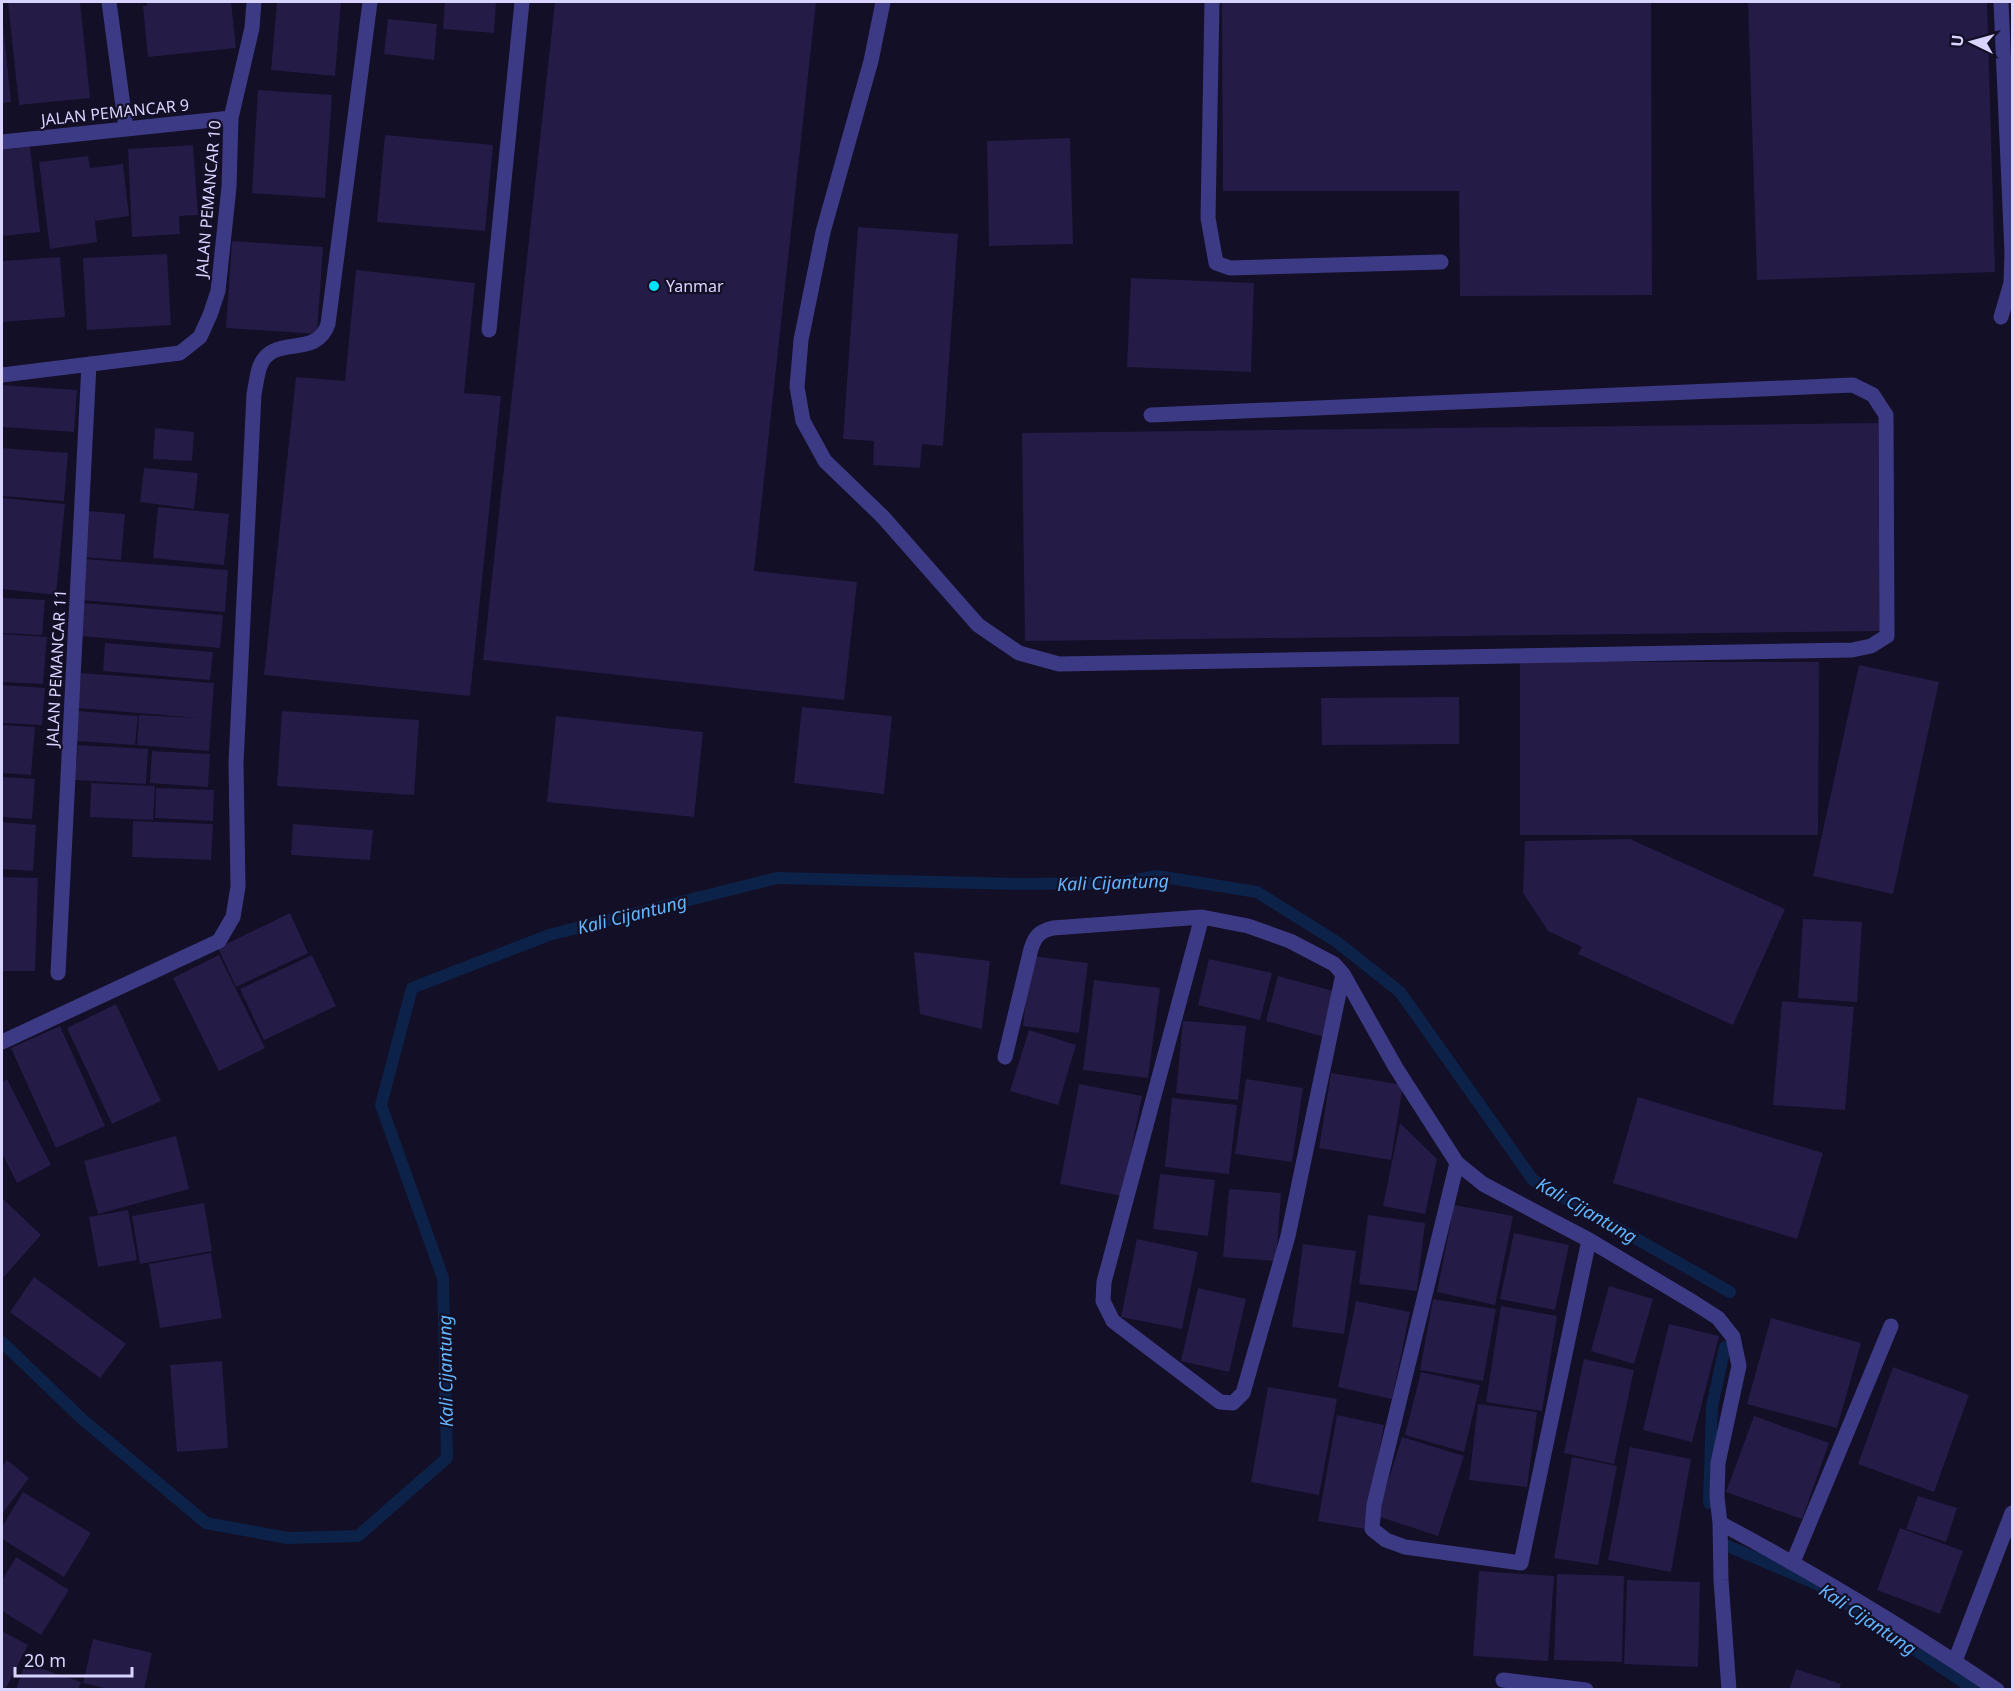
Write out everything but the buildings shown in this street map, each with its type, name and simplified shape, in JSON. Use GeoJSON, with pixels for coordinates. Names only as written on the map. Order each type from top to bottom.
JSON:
{"type":"FeatureCollection","features":[{"type":"Feature","properties":{"kind":"street"},"geometry":{"type":"LineString","coordinates":[[110,2],[126,128]]}},
{"type":"Feature","properties":{"kind":"street","name":"JALAN PEMANCAR 10"},"geometry":{"type":"LineString","coordinates":[[2,375],[180,353],[200,338],[218,291],[229,187],[231,118],[252,28],[254,2]]}},
{"type":"Feature","properties":{"kind":"street"},"geometry":{"type":"LineString","coordinates":[[2,1042],[219,941],[233,917],[238,887],[236,763],[254,394],[260,364],[273,350],[314,342],[324,335],[328,324],[370,2]]}},
{"type":"Feature","properties":{"kind":"street"},"geometry":{"type":"LineString","coordinates":[[489,330],[522,2]]}},
{"type":"Feature","properties":{"kind":"street"},"geometry":{"type":"LineString","coordinates":[[883,2],[871,61],[823,231],[801,340],[797,387],[803,421],[825,461],[883,517],[978,625],[1019,653],[1059,664],[1852,650],[1872,646],[1887,636],[1886,415],[1873,394],[1853,385],[1151,416]]}},
{"type":"Feature","properties":{"kind":"street"},"geometry":{"type":"LineString","coordinates":[[1212,2],[1208,218],[1216,263],[1230,268],[1441,262]]}},
{"type":"Feature","properties":{"kind":"street"},"geometry":{"type":"LineString","coordinates":[[2001,2],[2012,253],[2012,283],[2001,317]]}},
{"type":"Feature","properties":{"kind":"street","name":"JALAN PEMANCAR 9"},"geometry":{"type":"LineString","coordinates":[[2,142],[231,118]]}},
{"type":"Feature","properties":{"kind":"street","name":"JALAN PEMANCAR 11"},"geometry":{"type":"LineString","coordinates":[[58,974],[89,364]]}},
{"type":"Feature","properties":{"kind":"street"},"geometry":{"type":"LineString","coordinates":[[1202,917],[1104,1282],[1103,1301],[1113,1321],[1221,1402],[1233,1403],[1243,1394],[1260,1337],[1288,1236],[1343,974]]}},
{"type":"Feature","properties":{"kind":"street"},"geometry":{"type":"LineString","coordinates":[[1005,1057],[1034,938],[1043,930],[1202,917],[1248,926],[1290,941],[1334,964],[1343,974],[1402,1077],[1457,1163],[1484,1184],[1589,1240],[1718,1318],[1734,1336],[1739,1366],[1718,1463],[1721,1580],[1729,1689]]}},
{"type":"Feature","properties":{"kind":"street"},"geometry":{"type":"LineString","coordinates":[[1457,1163],[1374,1505],[1372,1529],[1386,1540],[1405,1547],[1521,1563],[1589,1240]]}},
{"type":"Feature","properties":{"kind":"street"},"geometry":{"type":"LineString","coordinates":[[1793,1562],[1891,1326]]}},
{"type":"Feature","properties":{"kind":"street"},"geometry":{"type":"LineString","coordinates":[[1955,1660],[2013,1513]]}},
{"type":"Feature","properties":{"kind":"street"},"geometry":{"type":"LineString","coordinates":[[1720,1523],[1793,1562],[1955,1660],[1997,1689]]}},
{"type":"Feature","properties":{"kind":"street"},"geometry":{"type":"LineString","coordinates":[[1503,1680],[1586,1689]]}},
{"type":"Feature","properties":{"kind":"waterway","name":"Kali Cijantung"},"geometry":{"type":"LineString","coordinates":[[2,1342],[82,1419],[206,1523],[288,1538],[358,1536],[447,1458],[443,1278],[381,1105],[412,988],[549,935],[777,878],[1023,884],[1119,883],[1157,876],[1257,892],[1337,942],[1400,992],[1533,1180],[1730,1292]]}},
{"type":"Feature","properties":{"kind":"waterway","name":"Kali Cijantung"},"geometry":{"type":"LineString","coordinates":[[1709,1503],[1712,1406],[1725,1347]]}},
{"type":"Feature","properties":{"kind":"waterway","name":"Kali Cijantung"},"geometry":{"type":"LineString","coordinates":[[1723,1544],[1817,1584],[1975,1690]]}},
{"type":"Feature","properties":{"kind":"place","name":"Yanmar"},"geometry":{"type":"Point","coordinates":[654,286]}}]}
